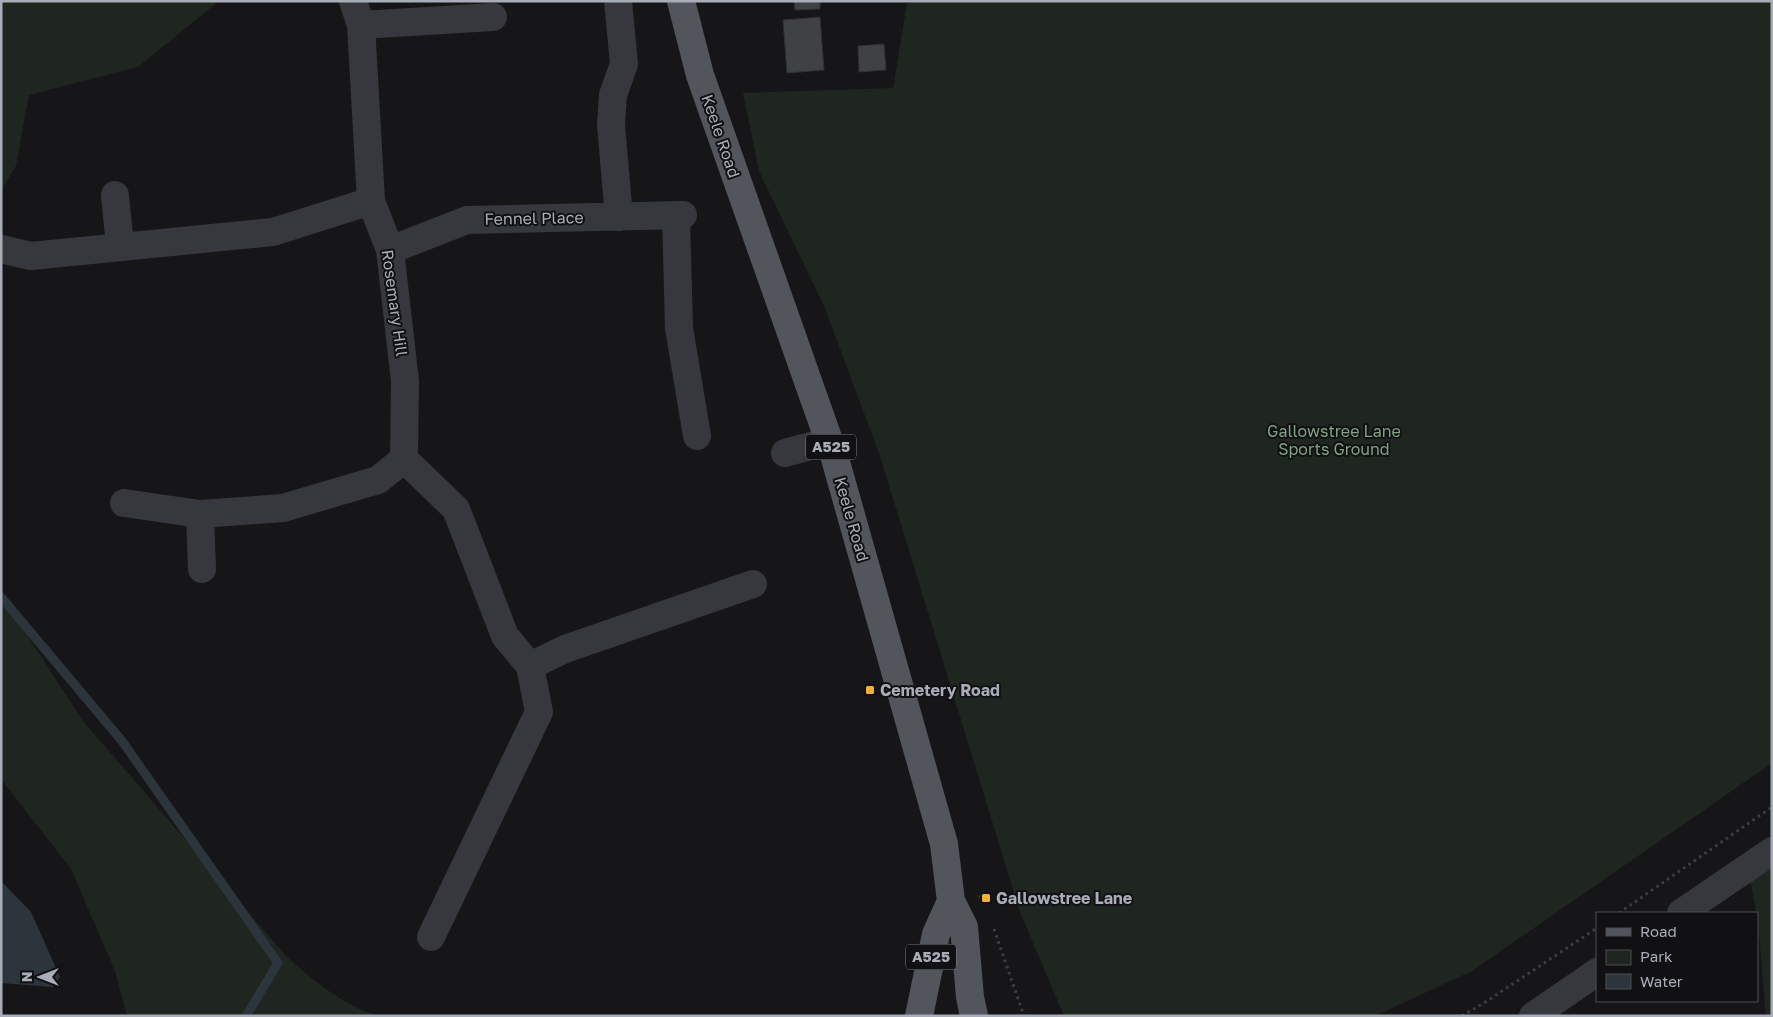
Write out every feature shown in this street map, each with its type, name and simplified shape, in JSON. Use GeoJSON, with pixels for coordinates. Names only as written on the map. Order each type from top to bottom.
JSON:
{"type":"FeatureCollection","features":[{"type":"Feature","properties":{"kind":"main road","name":"Keele Road"},"geometry":{"type":"LineString","coordinates":[[681,1],[700,75],[829,441],[944,844],[951,901],[964,927],[970,997],[974,1016]]}},
{"type":"Feature","properties":{"kind":"main road","name":"A525"},"geometry":{"type":"LineString","coordinates":[[919,1016],[936,934],[951,901]]}},
{"type":"Feature","properties":{"kind":"street"},"geometry":{"type":"LineString","coordinates":[[618,1],[624,64],[613,95],[611,125],[619,216]]}},
{"type":"Feature","properties":{"kind":"street"},"geometry":{"type":"LineString","coordinates":[[357,13],[493,17]]}},
{"type":"Feature","properties":{"kind":"street","name":"Rosemary Hill"},"geometry":{"type":"LineString","coordinates":[[357,13],[371,201],[390,250],[405,381],[404,459]]}},
{"type":"Feature","properties":{"kind":"street"},"geometry":{"type":"LineString","coordinates":[[115,195],[120,246]]}},
{"type":"Feature","properties":{"kind":"street"},"geometry":{"type":"LineString","coordinates":[[1,249],[31,256],[273,232],[371,201]]}},
{"type":"Feature","properties":{"kind":"street","name":"Fennel Place"},"geometry":{"type":"LineString","coordinates":[[390,250],[467,220],[680,215],[679,328],[697,436]]}},
{"type":"Feature","properties":{"kind":"street"},"geometry":{"type":"LineString","coordinates":[[785,454],[829,441]]}},
{"type":"Feature","properties":{"kind":"street"},"geometry":{"type":"LineString","coordinates":[[124,503],[200,514],[283,508],[378,480],[404,459],[456,509],[505,636],[530,666],[539,712],[431,937]]}},
{"type":"Feature","properties":{"kind":"street"},"geometry":{"type":"LineString","coordinates":[[200,514],[202,569]]}},
{"type":"Feature","properties":{"kind":"street"},"geometry":{"type":"LineString","coordinates":[[530,666],[565,649],[753,584]]}},
{"type":"Feature","properties":{"kind":"street"},"geometry":{"type":"LineString","coordinates":[[1682,912],[1772,851]]}},
{"type":"Feature","properties":{"kind":"street"},"geometry":{"type":"LineString","coordinates":[[1533,1016],[1596,973]]}},
{"type":"Feature","properties":{"kind":"path"},"geometry":{"type":"LineString","coordinates":[[1620,912],[1772,807]]}},
{"type":"Feature","properties":{"kind":"path"},"geometry":{"type":"LineString","coordinates":[[1462,1016],[1596,929]]}},
{"type":"Feature","properties":{"kind":"green space"},"geometry":{"type":"Polygon","coordinates":[[[1,1],[219,1],[138,67],[29,95],[16,166],[1,191],[1,1]]]}},
{"type":"Feature","properties":{"kind":"green space","name":"Gallowstree Lane Sports Ground"},"geometry":{"type":"Polygon","coordinates":[[[926,1],[1772,1],[1772,763],[1472,971],[1375,1016],[1064,1016],[1020,912],[880,456],[824,306],[759,171],[743,93],[893,88],[907,3],[926,1]]]}},
{"type":"Feature","properties":{"kind":"green space"},"geometry":{"type":"Polygon","coordinates":[[[1,595],[83,721],[286,956],[340,998],[377,1016],[127,1016],[115,971],[71,869],[1,779],[1,595]]]}},
{"type":"Feature","properties":{"kind":"green space"},"geometry":{"type":"Polygon","coordinates":[[[1772,851],[1772,1016],[1766,1016],[1758,912],[1756,912],[1747,867],[1772,851]]]}},
{"type":"Feature","properties":{"kind":"water"},"geometry":{"type":"Polygon","coordinates":[[[1,881],[31,912],[60,977],[53,987],[1,983],[1,881]]]}},
{"type":"Feature","properties":{"kind":"building"},"geometry":{"type":"Polygon","coordinates":[[[794,1],[820,1],[820,9],[795,10],[794,1]]]}},
{"type":"Feature","properties":{"kind":"building"},"geometry":{"type":"Polygon","coordinates":[[[820,17],[824,70],[787,73],[783,20],[820,17]]]}},
{"type":"Feature","properties":{"kind":"building"},"geometry":{"type":"Polygon","coordinates":[[[884,44],[886,70],[859,72],[858,46],[884,44]]]}},
{"type":"Feature","properties":{"kind":"waterway"},"geometry":{"type":"LineString","coordinates":[[1,597],[122,741],[278,963],[246,1016]]}},
{"type":"Feature","properties":{"kind":"place","name":"Cemetery Road"},"geometry":{"type":"Point","coordinates":[870,690]}},
{"type":"Feature","properties":{"kind":"place","name":"Gallowstree Lane"},"geometry":{"type":"Point","coordinates":[986,898]}}]}
